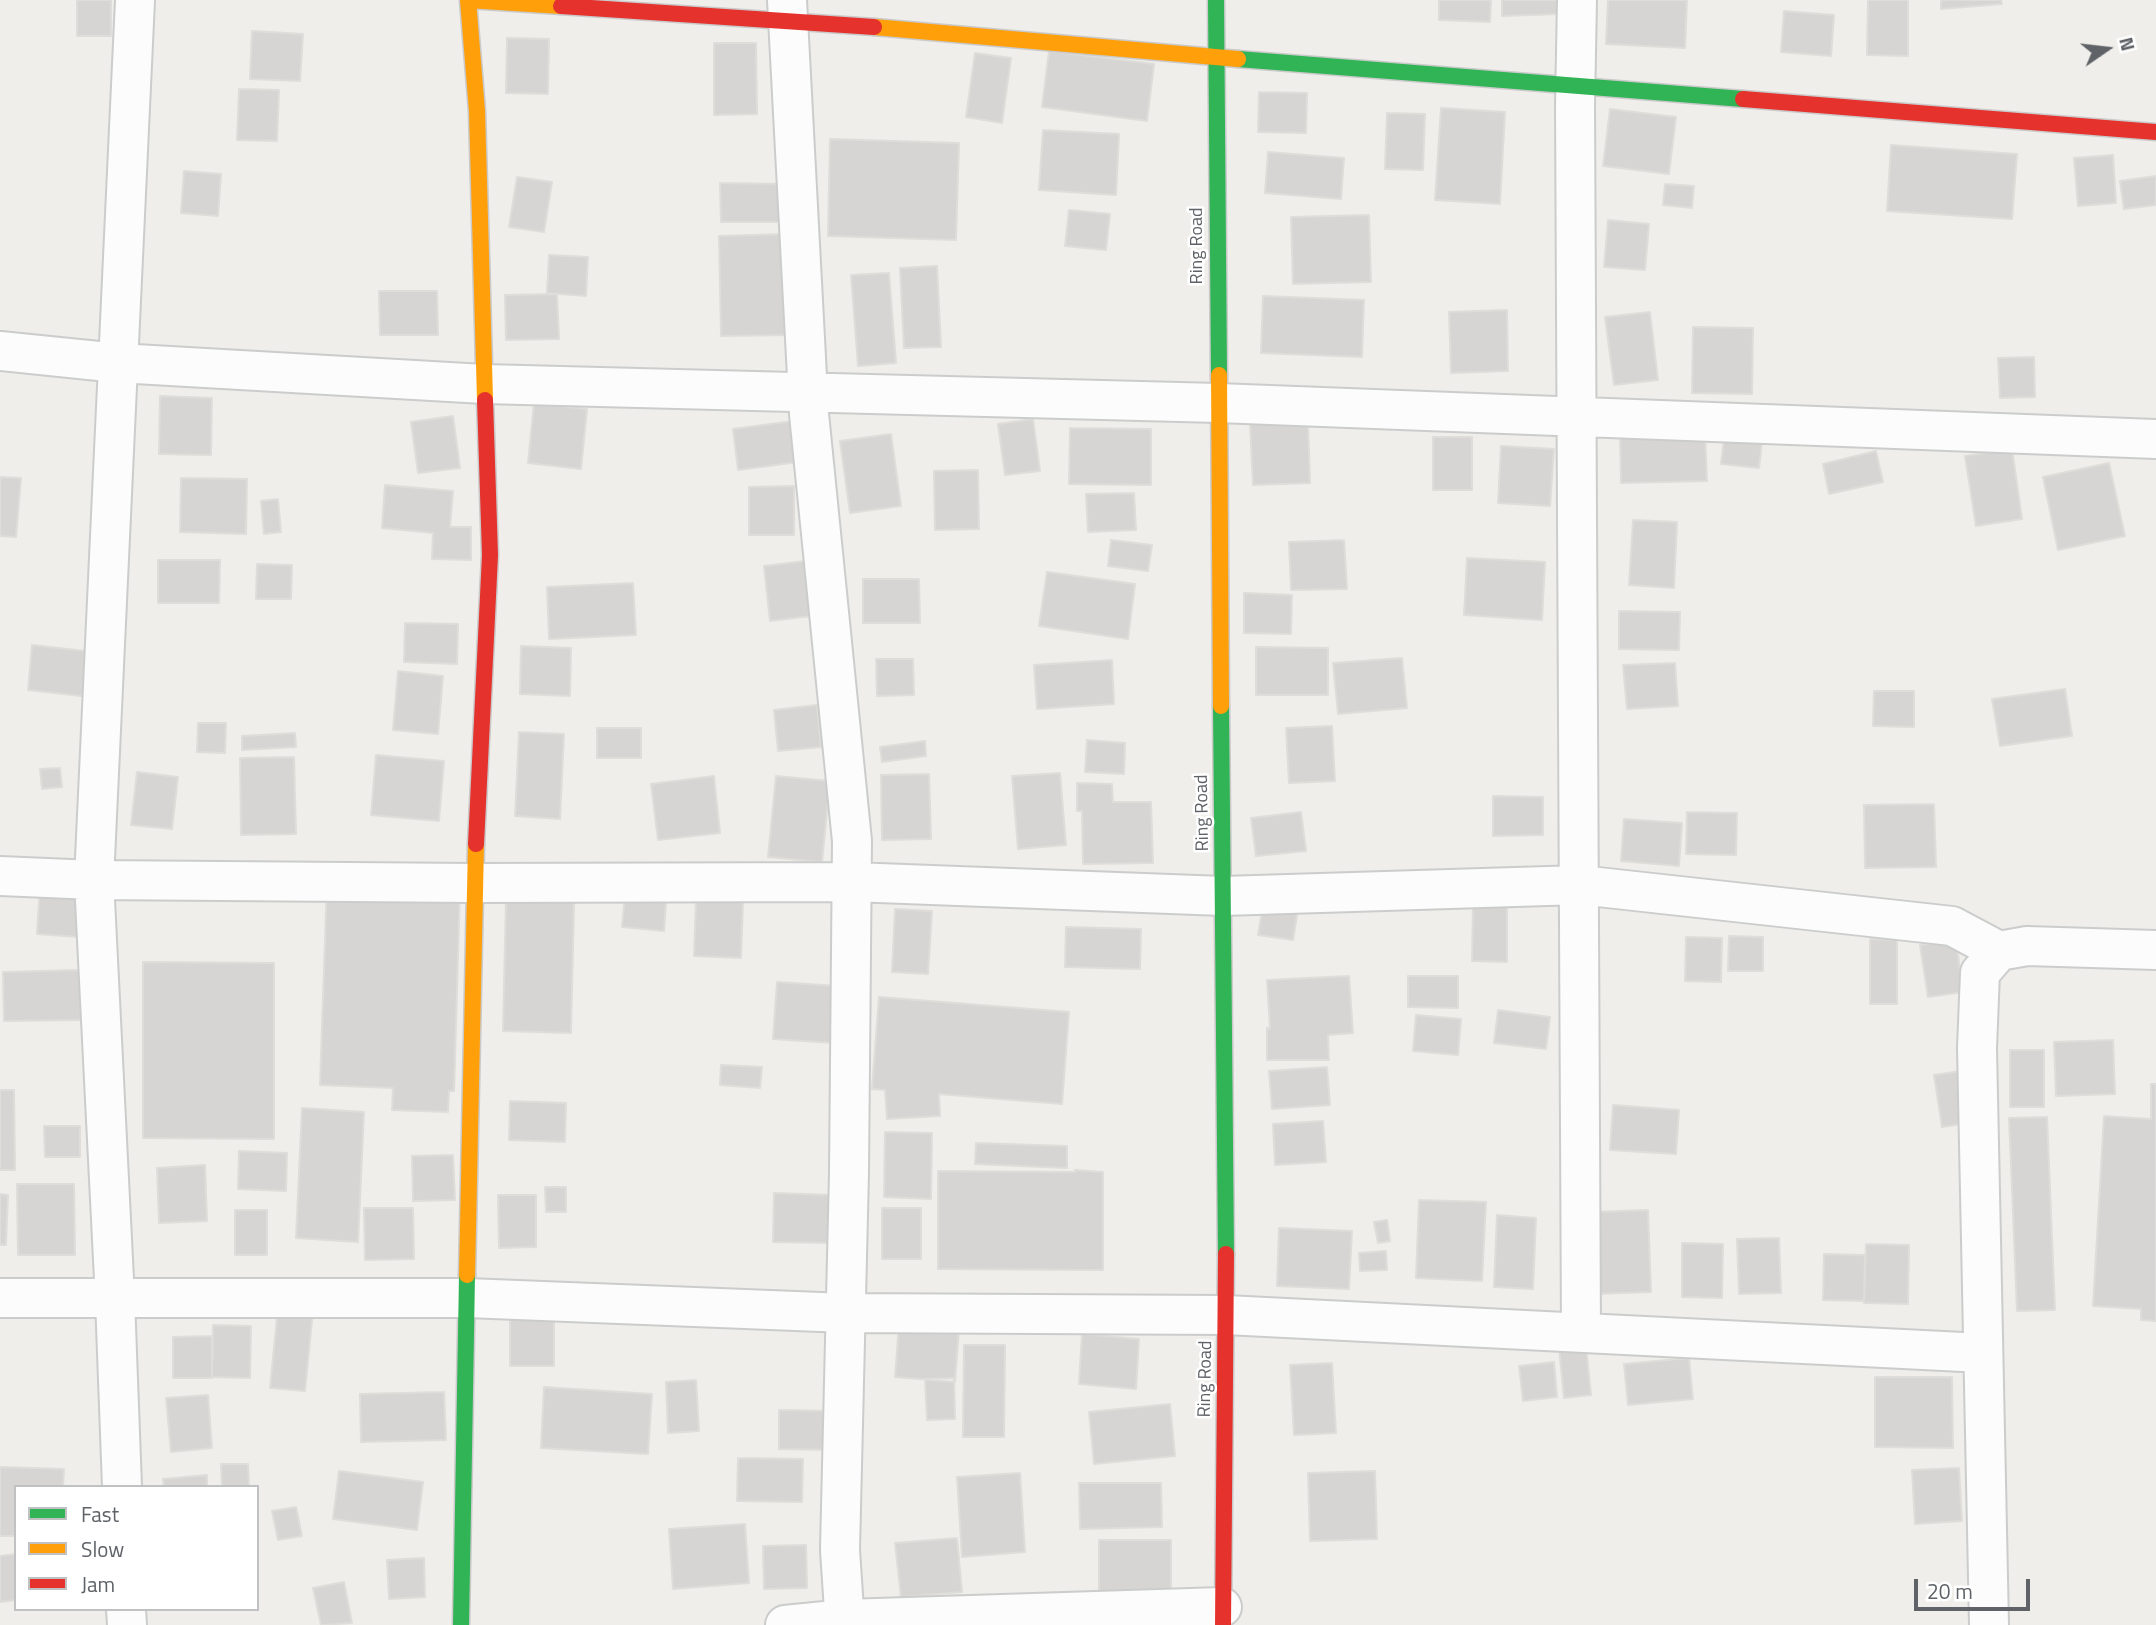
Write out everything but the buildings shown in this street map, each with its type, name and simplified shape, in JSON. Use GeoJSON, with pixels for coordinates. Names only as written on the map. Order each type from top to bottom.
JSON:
{"type":"FeatureCollection","features":[{"type":"Feature","properties":{"kind":"street"},"geometry":{"type":"LineString","coordinates":[[122,1485],[94,880],[135,0]]}},
{"type":"Feature","properties":{"kind":"street"},"geometry":{"type":"LineString","coordinates":[[461,1625],[474,883],[489,555],[477,111],[468,0],[787,10],[1216,57],[2156,132]]}},
{"type":"Feature","properties":{"kind":"street","name":"Ring Road"},"geometry":{"type":"LineString","coordinates":[[1216,0],[1226,1315],[1223,1616]]}},
{"type":"Feature","properties":{"kind":"street"},"geometry":{"type":"LineString","coordinates":[[1577,0],[1581,1333]]}},
{"type":"Feature","properties":{"kind":"street"},"geometry":{"type":"LineString","coordinates":[[787,10],[808,393],[852,841],[840,1550],[845,1622]]}},
{"type":"Feature","properties":{"kind":"street"},"geometry":{"type":"LineString","coordinates":[[0,351],[118,363],[484,384],[1218,403],[2156,439]]}},
{"type":"Feature","properties":{"kind":"street"},"geometry":{"type":"LineString","coordinates":[[0,876],[94,880],[852,883],[1223,896],[1580,885],[1951,926],[1999,951],[2027,946],[2156,950]]}},
{"type":"Feature","properties":{"kind":"street"},"geometry":{"type":"LineString","coordinates":[[1989,1625],[1977,1048],[1980,973],[1999,951]]}},
{"type":"Feature","properties":{"kind":"street"},"geometry":{"type":"LineString","coordinates":[[0,1298],[467,1298],[846,1313],[1226,1315],[1983,1353]]}},
{"type":"Feature","properties":{"kind":"street"},"geometry":{"type":"LineString","coordinates":[[785,1625],[1223,1616]]}},
{"type":"Feature","properties":{"kind":"traffic: fast"},"geometry":{"type":"LineString","coordinates":[[1216,0],[1219,375]]}},
{"type":"Feature","properties":{"kind":"traffic: fast"},"geometry":{"type":"LineString","coordinates":[[1238,59],[1743,99]]}},
{"type":"Feature","properties":{"kind":"traffic: fast"},"geometry":{"type":"LineString","coordinates":[[1221,706],[1226,1254]]}},
{"type":"Feature","properties":{"kind":"traffic: fast"},"geometry":{"type":"LineString","coordinates":[[461,1625],[467,1275]]}},
{"type":"Feature","properties":{"kind":"traffic: slow"},"geometry":{"type":"LineString","coordinates":[[485,400],[477,111],[468,0],[561,6]]}},
{"type":"Feature","properties":{"kind":"traffic: slow"},"geometry":{"type":"LineString","coordinates":[[874,27],[1238,59]]}},
{"type":"Feature","properties":{"kind":"traffic: slow"},"geometry":{"type":"LineString","coordinates":[[1219,375],[1221,706]]}},
{"type":"Feature","properties":{"kind":"traffic: slow"},"geometry":{"type":"LineString","coordinates":[[467,1275],[476,844]]}},
{"type":"Feature","properties":{"kind":"traffic: jam"},"geometry":{"type":"LineString","coordinates":[[561,6],[874,27]]}},
{"type":"Feature","properties":{"kind":"traffic: jam"},"geometry":{"type":"LineString","coordinates":[[1743,99],[2156,132]]}},
{"type":"Feature","properties":{"kind":"traffic: jam"},"geometry":{"type":"LineString","coordinates":[[476,844],[490,555],[485,400]]}},
{"type":"Feature","properties":{"kind":"traffic: jam"},"geometry":{"type":"LineString","coordinates":[[1223,1625],[1226,1254]]}}]}
